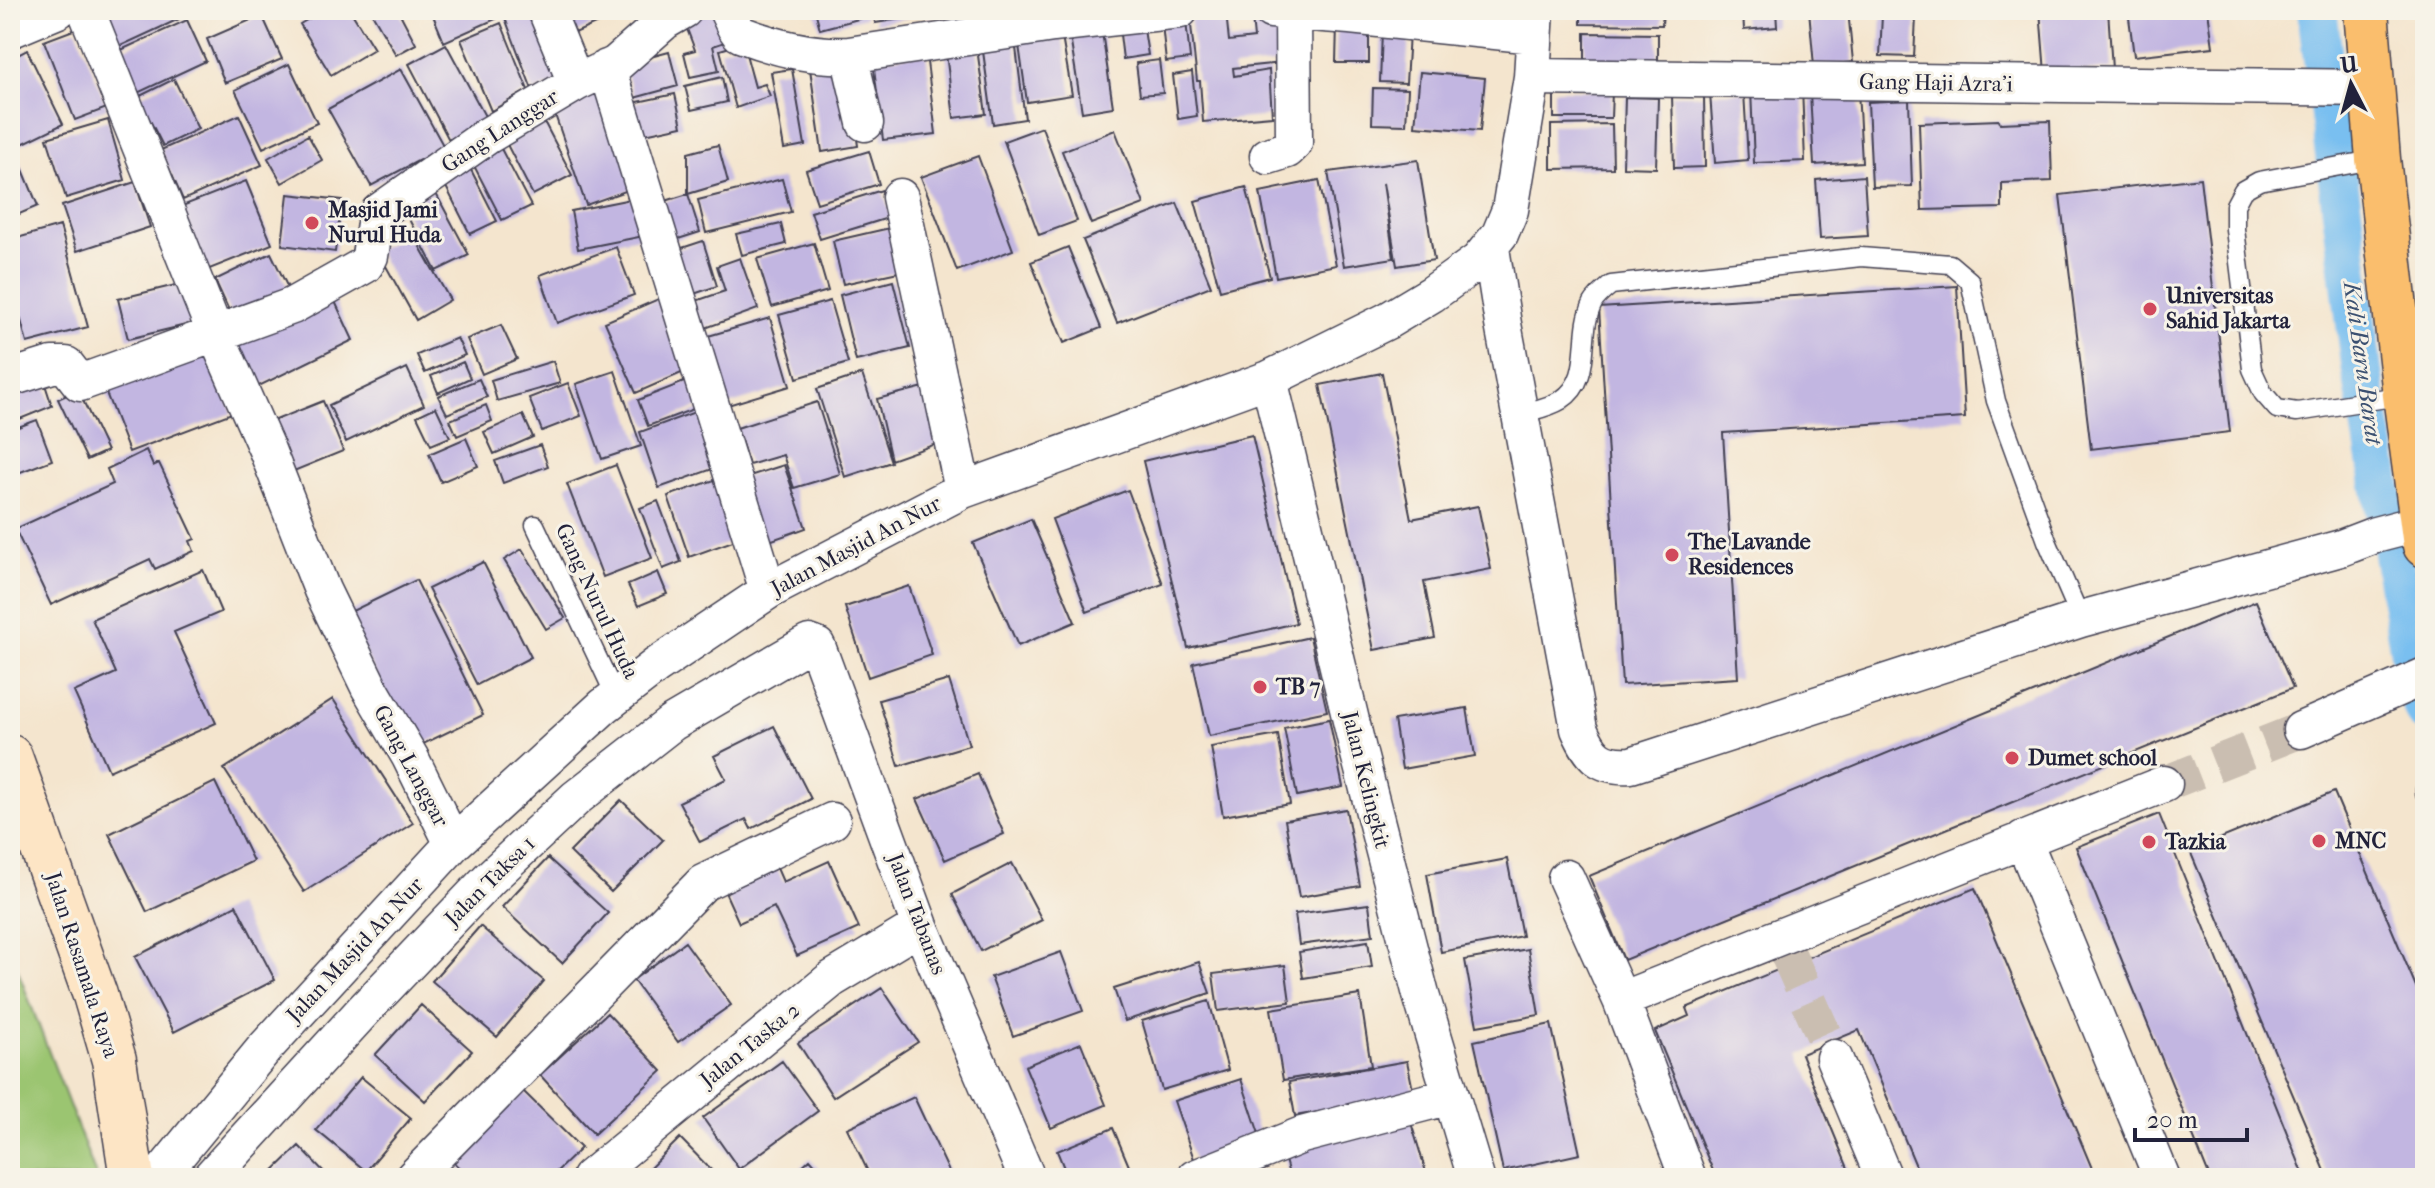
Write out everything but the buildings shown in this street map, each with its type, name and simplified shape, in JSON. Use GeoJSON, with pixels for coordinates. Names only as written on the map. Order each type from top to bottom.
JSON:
{"type":"FeatureCollection","features":[{"type":"Feature","properties":{"kind":"main road"},"geometry":{"type":"LineString","coordinates":[[2366,10],[2352,88],[2390,397],[2403,535]]}},
{"type":"Feature","properties":{"kind":"street"},"geometry":{"type":"LineString","coordinates":[[10,30],[58,10]]}},
{"type":"Feature","properties":{"kind":"street","name":"Gang Langgar"},"geometry":{"type":"LineString","coordinates":[[86,10],[322,590],[369,687],[410,757],[453,844]]}},
{"type":"Feature","properties":{"kind":"street"},"geometry":{"type":"LineString","coordinates":[[546,10],[591,76],[768,591]]}},
{"type":"Feature","properties":{"kind":"street","name":"Gang Langgar"},"geometry":{"type":"LineString","coordinates":[[216,335],[292,306],[365,265],[370,256],[379,212],[487,136],[616,64],[665,21],[684,10]]}},
{"type":"Feature","properties":{"kind":"street"},"geometry":{"type":"LineString","coordinates":[[727,10],[740,34],[830,56],[1053,24],[1180,10]]}},
{"type":"Feature","properties":{"kind":"street"},"geometry":{"type":"LineString","coordinates":[[1268,156],[1287,150],[1294,143],[1282,11],[1535,23]]}},
{"type":"Feature","properties":{"kind":"street","name":"Jalan Masjid An Nur"},"geometry":{"type":"LineString","coordinates":[[158,1178],[264,1049],[453,844],[616,697],[656,666],[768,591],[963,490],[1269,379],[1387,321],[1462,274],[1491,248],[1510,210],[1532,77],[1535,23]]}},
{"type":"Feature","properties":{"kind":"street"},"geometry":{"type":"LineString","coordinates":[[849,55],[865,123]]}},
{"type":"Feature","properties":{"kind":"street","name":"Gang Haji Azra'i"},"geometry":{"type":"LineString","coordinates":[[1532,77],[2352,88]]}},
{"type":"Feature","properties":{"kind":"street"},"geometry":{"type":"LineString","coordinates":[[900,197],[963,490]]}},
{"type":"Feature","properties":{"kind":"street"},"geometry":{"type":"LineString","coordinates":[[1491,248],[1579,729],[1587,748],[1600,761],[1615,766],[1631,765],[2081,619],[2341,548],[2403,535]]}},
{"type":"Feature","properties":{"kind":"street"},"geometry":{"type":"LineString","coordinates":[[10,378],[52,365],[66,365],[80,383],[216,335]]}},
{"type":"Feature","properties":{"kind":"street","name":"Jalan Kelingkit"},"geometry":{"type":"LineString","coordinates":[[1269,379],[1359,754],[1421,995],[1476,1178]]}},
{"type":"Feature","properties":{"kind":"street","name":"Jalan Taksa 1"},"geometry":{"type":"LineString","coordinates":[[210,1178],[490,878],[576,798],[672,723],[809,643],[817,646]]}},
{"type":"Feature","properties":{"kind":"street","name":"Jalan Tabanas"},"geometry":{"type":"LineString","coordinates":[[817,646],[1015,1173]]}},
{"type":"Feature","properties":{"kind":"street"},"geometry":{"type":"LineString","coordinates":[[2301,730],[2416,680]]}},
{"type":"Feature","properties":{"kind":"street","name":"Jalan Rasamala Raya"},"geometry":{"type":"LineString","coordinates":[[10,757],[99,1008],[114,1060],[132,1178]]}},
{"type":"Feature","properties":{"kind":"street"},"geometry":{"type":"LineString","coordinates":[[1621,1000],[1784,944],[2023,839],[2164,784]]}},
{"type":"Feature","properties":{"kind":"street"},"geometry":{"type":"LineString","coordinates":[[413,1178],[703,883],[832,821]]}},
{"type":"Feature","properties":{"kind":"street"},"geometry":{"type":"LineString","coordinates":[[2023,839],[2162,1178]]}},
{"type":"Feature","properties":{"kind":"street"},"geometry":{"type":"LineString","coordinates":[[1566,878],[1621,1000],[1688,1178]]}},
{"type":"Feature","properties":{"kind":"street","name":"Jalan Taska 2"},"geometry":{"type":"LineString","coordinates":[[590,1178],[832,979],[920,926]]}},
{"type":"Feature","properties":{"kind":"street"},"geometry":{"type":"LineString","coordinates":[[1834,1058],[1884,1178]]}},
{"type":"Feature","properties":{"kind":"street"},"geometry":{"type":"LineString","coordinates":[[1195,1178],[1302,1135],[1451,1096]]}},
{"type":"Feature","properties":{"kind":"lane"},"geometry":{"type":"LineString","coordinates":[[2363,163],[2259,181],[2243,190],[2235,205],[2235,229],[2252,369],[2263,393],[2277,409],[2297,412],[2390,397]]}},
{"type":"Feature","properties":{"kind":"lane"},"geometry":{"type":"LineString","coordinates":[[1520,414],[1550,406],[1564,398],[1581,376],[1588,321],[1594,301],[1611,285],[1861,257],[1950,264],[1970,281],[1996,401],[2047,541],[2081,619]]}},
{"type":"Feature","properties":{"kind":"lane","name":"Gang Nurul Huda"},"geometry":{"type":"LineString","coordinates":[[535,525],[616,697]]}},
{"type":"Feature","properties":{"kind":"green space"},"geometry":{"type":"Polygon","coordinates":[[[15,963],[97,1178],[10,1178],[10,965],[15,963]]]}},
{"type":"Feature","properties":{"kind":"waterway","name":"Kali Baru Barat"},"geometry":{"type":"LineString","coordinates":[[2317,10],[2362,372],[2416,688],[2425,712]]}},
{"type":"Feature","properties":{"kind":"tunnel"},"geometry":{"type":"LineString","coordinates":[[2164,784],[2301,730]]}},
{"type":"Feature","properties":{"kind":"tunnel"},"geometry":{"type":"LineString","coordinates":[[1787,952],[1834,1058]]}},
{"type":"Feature","properties":{"kind":"place","name":"Masjid Jami Nurul Huda"},"geometry":{"type":"Point","coordinates":[312,223]}},
{"type":"Feature","properties":{"kind":"place","name":"Universitas Sahid Jakarta"},"geometry":{"type":"Point","coordinates":[2150,309]}},
{"type":"Feature","properties":{"kind":"place","name":"The Lavande Residences"},"geometry":{"type":"Point","coordinates":[1672,555]}},
{"type":"Feature","properties":{"kind":"place","name":"TB 7"},"geometry":{"type":"Point","coordinates":[1260,687]}},
{"type":"Feature","properties":{"kind":"place","name":"Dumet school"},"geometry":{"type":"Point","coordinates":[2012,758]}},
{"type":"Feature","properties":{"kind":"place","name":"MNC"},"geometry":{"type":"Point","coordinates":[2319,841]}},
{"type":"Feature","properties":{"kind":"place","name":"Tazkia"},"geometry":{"type":"Point","coordinates":[2149,842]}}]}
